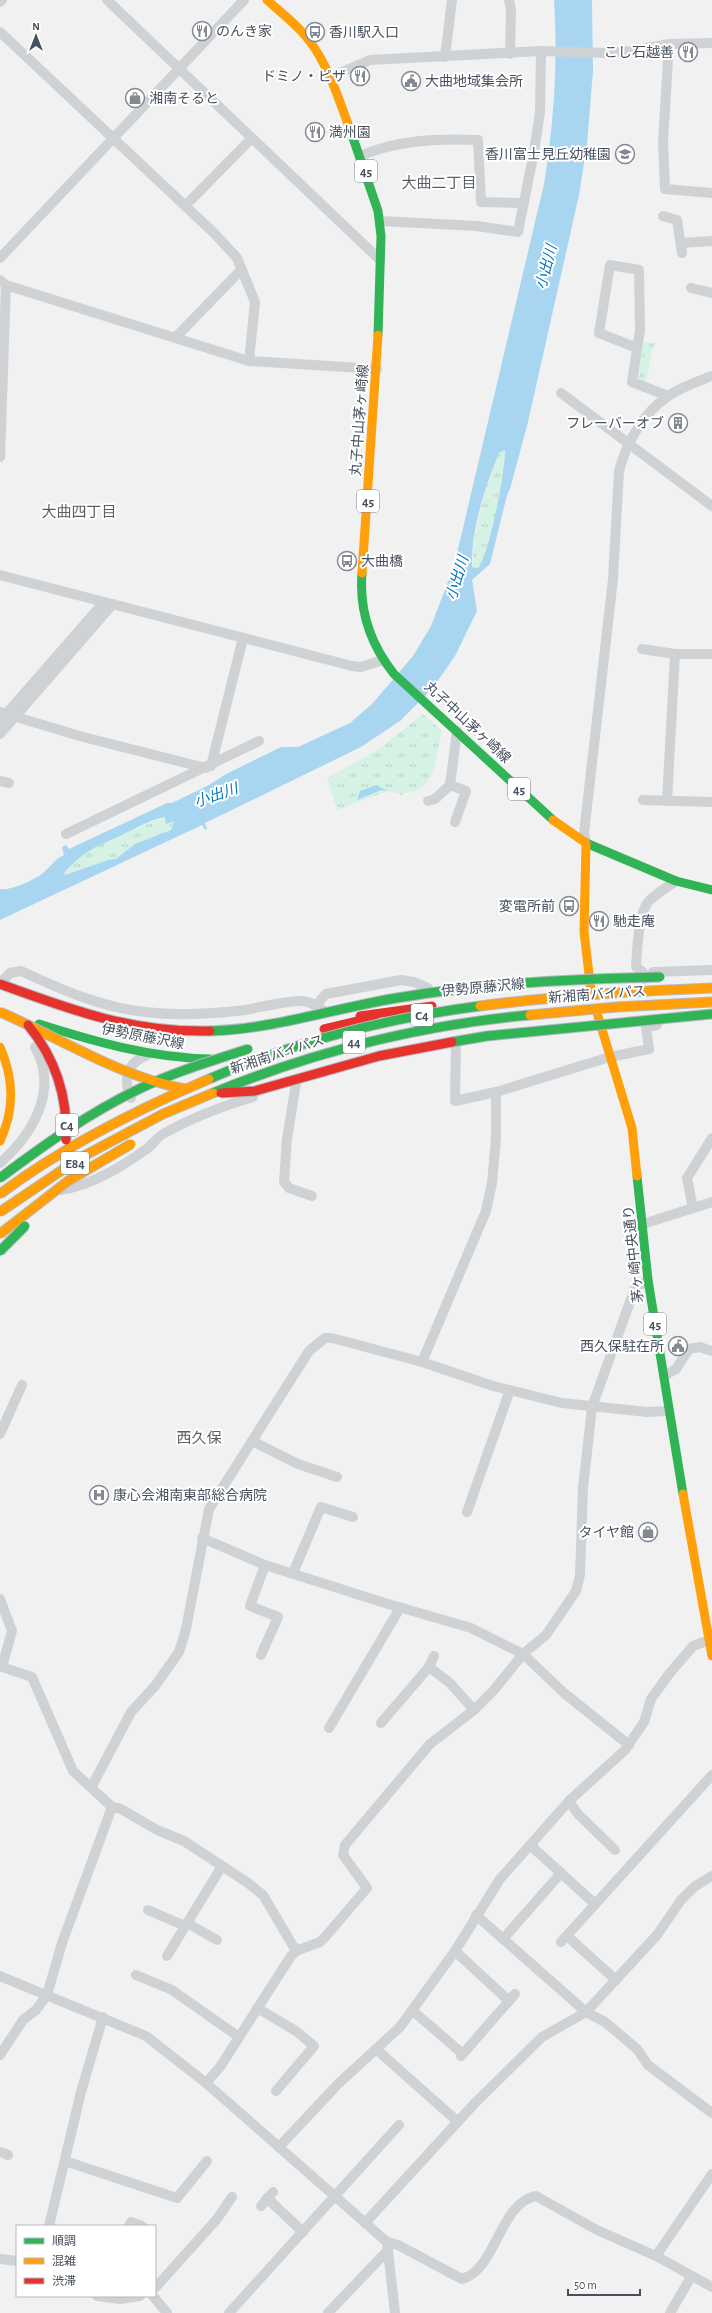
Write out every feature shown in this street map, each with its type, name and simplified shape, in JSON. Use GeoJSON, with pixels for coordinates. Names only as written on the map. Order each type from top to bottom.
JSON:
{"type":"FeatureCollection","features":[{"type":"Feature","properties":{"kind":"main road","name":"丸子中山茅ヶ崎線"},"geometry":{"type":"LineString","coordinates":[[267,0],[302,31],[316,51],[330,78],[374,194],[380,221],[377,369],[361,587],[363,609],[369,631],[384,663],[549,817],[586,843],[676,881],[712,890]]}},
{"type":"Feature","properties":{"kind":"main road","name":"45"},"geometry":{"type":"LineString","coordinates":[[586,843],[584,932],[586,960],[593,999]]}},
{"type":"Feature","properties":{"kind":"main road","name":"C4"},"geometry":{"type":"LineString","coordinates":[[2,981],[97,1018],[153,1028],[208,1031],[234,1030],[288,1022],[368,1003],[434,993],[599,979],[712,977]]}},
{"type":"Feature","properties":{"kind":"main road","name":"新湘南バイパス"},"geometry":{"type":"LineString","coordinates":[[0,1194],[55,1157],[146,1105],[205,1078],[285,1049],[359,1028],[425,1014],[540,997],[654,989],[712,989]]}},
{"type":"Feature","properties":{"kind":"main road","name":"伊勢原藤沢線"},"geometry":{"type":"LineString","coordinates":[[0,1012],[91,1040],[149,1054],[186,1059],[243,1059],[295,1054],[430,1025],[593,999],[644,992],[712,989]]}},
{"type":"Feature","properties":{"kind":"main road","name":"伊勢原藤沢線"},"geometry":{"type":"LineString","coordinates":[[0,990],[73,1015],[126,1028],[182,1035],[236,1034],[453,1004],[525,997],[712,1000]]}},
{"type":"Feature","properties":{"kind":"main road","name":"茅ヶ崎中央通り"},"geometry":{"type":"LineString","coordinates":[[593,999],[632,1128],[648,1280],[664,1376],[668,1411],[711,1640],[712,1656]]}},
{"type":"Feature","properties":{"kind":"main road","name":"新湘南バイパス"},"geometry":{"type":"LineString","coordinates":[[0,1212],[81,1159],[153,1119],[234,1082],[338,1049],[400,1034],[485,1019],[564,1009],[712,1000]]}},
{"type":"Feature","properties":{"kind":"main road","name":"C4"},"geometry":{"type":"LineString","coordinates":[[0,1002],[30,1026],[48,1052],[62,1085],[67,1119],[65,1148],[51,1189],[26,1226],[0,1250]]}},
{"type":"Feature","properties":{"kind":"main road"},"geometry":{"type":"LineString","coordinates":[[309,1032],[368,1018],[453,1004]]}},
{"type":"Feature","properties":{"kind":"main road","name":"C4"},"geometry":{"type":"LineString","coordinates":[[0,1012],[39,1028],[135,1076],[182,1089],[231,1093],[255,1091],[379,1056],[487,1036],[712,1014]]}},
{"type":"Feature","properties":{"kind":"main road"},"geometry":{"type":"LineString","coordinates":[[0,1234],[68,1181],[143,1137],[206,1104],[361,1040]]}},
{"type":"Feature","properties":{"kind":"main road"},"geometry":{"type":"LineString","coordinates":[[0,1046],[11,1078],[12,1101],[9,1120],[0,1141]]}},
{"type":"Feature","properties":{"kind":"main road"},"geometry":{"type":"LineString","coordinates":[[0,1178],[75,1126],[139,1090],[204,1063],[257,1047]]}},
{"type":"Feature","properties":{"kind":"street"},"geometry":{"type":"LineString","coordinates":[[107,0],[380,260]]}},
{"type":"Feature","properties":{"kind":"street"},"geometry":{"type":"LineString","coordinates":[[0,258],[244,0]]}},
{"type":"Feature","properties":{"kind":"street"},"geometry":{"type":"LineString","coordinates":[[445,57],[452,0]]}},
{"type":"Feature","properties":{"kind":"street"},"geometry":{"type":"LineString","coordinates":[[509,0],[511,10],[510,54]]}},
{"type":"Feature","properties":{"kind":"street"},"geometry":{"type":"LineString","coordinates":[[0,32],[185,206],[237,258],[255,302],[249,362]]}},
{"type":"Feature","properties":{"kind":"street"},"geometry":{"type":"LineString","coordinates":[[330,78],[370,60],[510,54],[543,51],[631,51],[669,44],[712,43]]}},
{"type":"Feature","properties":{"kind":"street"},"geometry":{"type":"LineString","coordinates":[[669,44],[663,141],[665,189],[712,193]]}},
{"type":"Feature","properties":{"kind":"street"},"geometry":{"type":"LineString","coordinates":[[380,221],[477,226],[518,232],[540,112],[543,51]]}},
{"type":"Feature","properties":{"kind":"street"},"geometry":{"type":"LineString","coordinates":[[185,206],[252,138]]}},
{"type":"Feature","properties":{"kind":"street"},"geometry":{"type":"LineString","coordinates":[[360,156],[380,148],[424,140],[478,140],[481,202],[524,202]]}},
{"type":"Feature","properties":{"kind":"street"},"geometry":{"type":"LineString","coordinates":[[663,216],[677,220],[681,248],[712,241]]}},
{"type":"Feature","properties":{"kind":"street"},"geometry":{"type":"LineString","coordinates":[[637,348],[599,332],[610,265],[639,270],[640,330],[632,382],[668,396]]}},
{"type":"Feature","properties":{"kind":"street"},"geometry":{"type":"LineString","coordinates":[[175,338],[241,270]]}},
{"type":"Feature","properties":{"kind":"street"},"geometry":{"type":"LineString","coordinates":[[0,457],[3,283],[249,362],[377,369]]}},
{"type":"Feature","properties":{"kind":"street"},"geometry":{"type":"LineString","coordinates":[[691,288],[712,293]]}},
{"type":"Feature","properties":{"kind":"street"},"geometry":{"type":"LineString","coordinates":[[586,843],[584,833],[613,579],[619,471],[629,444],[652,410],[668,396],[712,376]]}},
{"type":"Feature","properties":{"kind":"street"},"geometry":{"type":"LineString","coordinates":[[561,393],[712,506]]}},
{"type":"Feature","properties":{"kind":"street"},"geometry":{"type":"LineString","coordinates":[[0,575],[352,666],[361,667],[384,663]]}},
{"type":"Feature","properties":{"kind":"street"},"geometry":{"type":"LineString","coordinates":[[0,734],[6,716],[109,603]]}},
{"type":"Feature","properties":{"kind":"street"},"geometry":{"type":"LineString","coordinates":[[208,767],[243,638]]}},
{"type":"Feature","properties":{"kind":"street"},"geometry":{"type":"LineString","coordinates":[[642,649],[675,654],[712,654]]}},
{"type":"Feature","properties":{"kind":"street"},"geometry":{"type":"LineString","coordinates":[[667,801],[675,654]]}},
{"type":"Feature","properties":{"kind":"street"},"geometry":{"type":"LineString","coordinates":[[6,716],[208,767]]}},
{"type":"Feature","properties":{"kind":"street"},"geometry":{"type":"LineString","coordinates":[[428,801],[435,799],[450,785],[456,731]]}},
{"type":"Feature","properties":{"kind":"street"},"geometry":{"type":"LineString","coordinates":[[66,834],[208,767],[259,741]]}},
{"type":"Feature","properties":{"kind":"street"},"geometry":{"type":"LineString","coordinates":[[450,785],[466,791],[454,810],[455,822]]}},
{"type":"Feature","properties":{"kind":"street"},"geometry":{"type":"LineString","coordinates":[[643,800],[712,802]]}},
{"type":"Feature","properties":{"kind":"street"},"geometry":{"type":"LineString","coordinates":[[676,881],[648,902],[644,910],[637,944],[636,967],[643,972],[712,970]]}},
{"type":"Feature","properties":{"kind":"street"},"geometry":{"type":"LineString","coordinates":[[2,981],[10,973],[21,971],[60,989],[108,1006],[146,1012],[181,1014],[234,1011],[303,1001],[316,1005],[338,1020]]}},
{"type":"Feature","properties":{"kind":"street"},"geometry":{"type":"LineString","coordinates":[[643,972],[644,992]]}},
{"type":"Feature","properties":{"kind":"street"},"geometry":{"type":"LineString","coordinates":[[358,1000],[357,997],[368,995],[539,978]]}},
{"type":"Feature","properties":{"kind":"street"},"geometry":{"type":"LineString","coordinates":[[524,979],[525,997]]}},
{"type":"Feature","properties":{"kind":"street"},"geometry":{"type":"LineString","coordinates":[[316,1005],[326,994],[401,980],[414,982],[428,988]]}},
{"type":"Feature","properties":{"kind":"street"},"geometry":{"type":"LineString","coordinates":[[73,1015],[108,1006]]}},
{"type":"Feature","properties":{"kind":"street"},"geometry":{"type":"LineString","coordinates":[[0,1012],[32,1040],[40,1055],[44,1070],[44,1088],[42,1103],[30,1130],[0,1163]]}},
{"type":"Feature","properties":{"kind":"street"},"geometry":{"type":"LineString","coordinates":[[45,1190],[55,1191],[77,1188],[92,1182],[147,1150],[162,1135],[223,1106],[372,1060],[484,1037],[484,1016]]}},
{"type":"Feature","properties":{"kind":"street"},"geometry":{"type":"LineString","coordinates":[[456,1043],[455,1101],[496,1092],[610,1057],[649,1049],[645,1031],[646,1027],[650,1025],[712,1020]]}},
{"type":"Feature","properties":{"kind":"street"},"geometry":{"type":"LineString","coordinates":[[0,1046],[12,1056],[16,1066],[19,1091],[15,1120],[9,1139],[0,1156]]}},
{"type":"Feature","properties":{"kind":"street"},"geometry":{"type":"LineString","coordinates":[[0,1224],[45,1190],[54,1167],[130,1121],[134,1115],[126,1080],[137,1059],[149,1054]]}},
{"type":"Feature","properties":{"kind":"street"},"geometry":{"type":"LineString","coordinates":[[296,1083],[287,1139],[284,1182],[289,1188],[312,1196]]}},
{"type":"Feature","properties":{"kind":"street"},"geometry":{"type":"LineString","coordinates":[[422,1362],[486,1211],[492,1184],[496,1138],[496,1092]]}},
{"type":"Feature","properties":{"kind":"street"},"geometry":{"type":"LineString","coordinates":[[693,1208],[687,1178],[708,1148],[712,1138]]}},
{"type":"Feature","properties":{"kind":"street"},"geometry":{"type":"LineString","coordinates":[[643,1224],[712,1202]]}},
{"type":"Feature","properties":{"kind":"street"},"geometry":{"type":"LineString","coordinates":[[206,2084],[220,2067],[257,2008],[296,1951],[320,1942],[367,1888],[343,1855],[345,1846],[430,1744],[474,1710],[494,1690],[523,1654],[546,1635],[576,1591],[580,1575],[583,1488],[592,1408],[635,1288],[648,1280]]}},
{"type":"Feature","properties":{"kind":"street"},"geometry":{"type":"LineString","coordinates":[[92,1786],[131,1712],[155,1686],[179,1652],[186,1629],[202,1538],[209,1509],[310,1351],[325,1338],[332,1338],[422,1362],[510,1390],[562,1403],[592,1408],[647,1412],[668,1411]]}},
{"type":"Feature","properties":{"kind":"street"},"geometry":{"type":"LineString","coordinates":[[664,1376],[676,1369],[689,1349],[700,1347],[712,1351]]}},
{"type":"Feature","properties":{"kind":"street"},"geometry":{"type":"LineString","coordinates":[[0,1434],[22,1385]]}},
{"type":"Feature","properties":{"kind":"street"},"geometry":{"type":"LineString","coordinates":[[467,1512],[510,1390]]}},
{"type":"Feature","properties":{"kind":"street"},"geometry":{"type":"LineString","coordinates":[[252,1441],[298,1464],[337,1476]]}},
{"type":"Feature","properties":{"kind":"street"},"geometry":{"type":"LineString","coordinates":[[293,1573],[321,1507],[353,1517]]}},
{"type":"Feature","properties":{"kind":"street"},"geometry":{"type":"LineString","coordinates":[[202,1538],[265,1565],[400,1608],[471,1628],[523,1654],[564,1693],[629,1745]]}},
{"type":"Feature","properties":{"kind":"street"},"geometry":{"type":"LineString","coordinates":[[261,1655],[278,1617],[250,1606],[265,1565]]}},
{"type":"Feature","properties":{"kind":"street"},"geometry":{"type":"LineString","coordinates":[[0,1599],[12,1631],[2,1667],[32,1678],[73,1771],[92,1786],[112,1807],[121,1809],[157,1830],[184,1841],[248,1883],[263,1895],[296,1951]]}},
{"type":"Feature","properties":{"kind":"street"},"geometry":{"type":"LineString","coordinates":[[329,1728],[400,1608]]}},
{"type":"Feature","properties":{"kind":"street"},"geometry":{"type":"LineString","coordinates":[[279,2147],[338,2084],[400,2027],[455,1951],[476,1915],[500,1879],[569,1801],[629,1745],[644,1722],[651,1699],[669,1674],[693,1646],[711,1640]]}},
{"type":"Feature","properties":{"kind":"street"},"geometry":{"type":"LineString","coordinates":[[381,1723],[429,1667],[434,1656]]}},
{"type":"Feature","properties":{"kind":"street"},"geometry":{"type":"LineString","coordinates":[[429,1667],[450,1683],[474,1710]]}},
{"type":"Feature","properties":{"kind":"street"},"geometry":{"type":"LineString","coordinates":[[616,1980],[564,1939],[712,1775]]}},
{"type":"Feature","properties":{"kind":"street"},"geometry":{"type":"LineString","coordinates":[[569,1801],[578,1814],[615,1850]]}},
{"type":"Feature","properties":{"kind":"street"},"geometry":{"type":"LineString","coordinates":[[0,2055],[23,2020],[36,2010],[47,1995],[62,1943],[112,1807]]}},
{"type":"Feature","properties":{"kind":"street"},"geometry":{"type":"LineString","coordinates":[[530,1845],[595,1904]]}},
{"type":"Feature","properties":{"kind":"street"},"geometry":{"type":"LineString","coordinates":[[167,1956],[222,1866]]}},
{"type":"Feature","properties":{"kind":"street"},"geometry":{"type":"LineString","coordinates":[[503,1939],[561,1873]]}},
{"type":"Feature","properties":{"kind":"street"},"geometry":{"type":"LineString","coordinates":[[365,2222],[457,2121],[542,2037],[586,2012],[657,1935],[682,1900],[694,1887],[712,1876]]}},
{"type":"Feature","properties":{"kind":"street"},"geometry":{"type":"LineString","coordinates":[[148,1910],[186,1925],[217,1940]]}},
{"type":"Feature","properties":{"kind":"street"},"geometry":{"type":"LineString","coordinates":[[476,1915],[586,2012],[605,2022],[637,2049],[648,2065],[712,2113]]}},
{"type":"Feature","properties":{"kind":"street"},"geometry":{"type":"LineString","coordinates":[[413,2011],[462,2055],[512,1998],[455,1951]]}},
{"type":"Feature","properties":{"kind":"street"},"geometry":{"type":"LineString","coordinates":[[136,1975],[172,1990],[239,2037]]}},
{"type":"Feature","properties":{"kind":"street"},"geometry":{"type":"LineString","coordinates":[[0,1976],[146,2036],[206,2084],[365,2222],[387,2246],[395,2313]]}},
{"type":"Feature","properties":{"kind":"street"},"geometry":{"type":"LineString","coordinates":[[257,2008],[296,2031],[314,2046],[276,2091]]}},
{"type":"Feature","properties":{"kind":"street"},"geometry":{"type":"LineString","coordinates":[[49,2225],[102,2017]]}},
{"type":"Feature","properties":{"kind":"street"},"geometry":{"type":"LineString","coordinates":[[376,2049],[457,2121]]}},
{"type":"Feature","properties":{"kind":"street"},"geometry":{"type":"LineString","coordinates":[[229,2313],[399,2125]]}},
{"type":"Feature","properties":{"kind":"street"},"geometry":{"type":"LineString","coordinates":[[65,2161],[176,2198],[207,2161]]}},
{"type":"Feature","properties":{"kind":"street"},"geometry":{"type":"LineString","coordinates":[[656,2256],[712,2174]]}},
{"type":"Feature","properties":{"kind":"street"},"geometry":{"type":"LineString","coordinates":[[328,2313],[387,2246],[398,2245],[462,2278],[470,2277],[480,2268],[514,2213],[525,2200],[536,2196],[597,2230],[656,2256],[691,2277],[712,2287]]}},
{"type":"Feature","properties":{"kind":"street"},"geometry":{"type":"LineString","coordinates":[[156,2287],[212,2225],[232,2197]]}},
{"type":"Feature","properties":{"kind":"street"},"geometry":{"type":"LineString","coordinates":[[267,2199],[303,2232]]}},
{"type":"Feature","properties":{"kind":"street"},"geometry":{"type":"LineString","coordinates":[[130,2225],[131,2222],[139,2225]]}},
{"type":"Feature","properties":{"kind":"street"},"geometry":{"type":"LineString","coordinates":[[0,2259],[16,2261]]}},
{"type":"Feature","properties":{"kind":"street"},"geometry":{"type":"LineString","coordinates":[[670,2313],[691,2277]]}},
{"type":"Feature","properties":{"kind":"street"},"geometry":{"type":"LineString","coordinates":[[105,2297],[120,2299],[133,2297]]}},
{"type":"Feature","properties":{"kind":"street"},"geometry":{"type":"LineString","coordinates":[[154,2297],[167,2313]]}},
{"type":"Feature","properties":{"kind":"green space"},"geometry":{"type":"Polygon","coordinates":[[[643,342],[656,343],[652,350],[646,384],[638,381],[643,342]]]}},
{"type":"Feature","properties":{"kind":"green space"},"geometry":{"type":"Polygon","coordinates":[[[506,450],[493,529],[484,558],[478,568],[472,567],[477,523],[484,495],[499,453],[506,450]]]}},
{"type":"Feature","properties":{"kind":"green space"},"geometry":{"type":"Polygon","coordinates":[[[423,714],[442,731],[433,770],[422,788],[402,795],[387,791],[337,810],[327,778],[379,749],[423,714]]]}},
{"type":"Feature","properties":{"kind":"green space"},"geometry":{"type":"Polygon","coordinates":[[[165,817],[174,821],[171,830],[116,859],[108,860],[65,875],[64,873],[78,858],[102,842],[165,817]]]}},
{"type":"Feature","properties":{"kind":"water","name":"小出川"},"geometry":{"type":"Polygon","coordinates":[[[554,0],[592,0],[593,71],[587,144],[579,195],[528,422],[510,489],[507,495],[490,564],[472,580],[477,611],[455,656],[432,689],[400,721],[361,747],[205,823],[207,829],[205,830],[202,825],[0,920],[0,889],[16,887],[39,876],[64,855],[62,847],[66,845],[69,849],[167,803],[172,803],[281,747],[298,747],[350,723],[372,704],[413,656],[431,626],[454,566],[544,184],[553,115],[556,47],[554,0]],[[505,450],[499,453],[480,508],[476,523],[472,553],[472,567],[478,568],[483,559],[492,529],[500,493],[505,450]],[[165,817],[143,824],[97,846],[84,854],[71,865],[64,873],[65,875],[108,860],[116,859],[135,844],[171,830],[174,821],[166,824],[165,817]]]}},
{"type":"Feature","properties":{"kind":"water"},"geometry":{"type":"Polygon","coordinates":[[[376,785],[388,791],[381,790],[357,800],[360,791],[376,785]]]}},
{"type":"Feature","properties":{"kind":"traffic: fast"},"geometry":{"type":"LineString","coordinates":[[351,132],[378,211],[381,236],[378,335]]}},
{"type":"Feature","properties":{"kind":"traffic: fast"},"geometry":{"type":"LineString","coordinates":[[362,573],[362,600],[368,626],[379,651],[394,674],[553,820]]}},
{"type":"Feature","properties":{"kind":"traffic: fast"},"geometry":{"type":"LineString","coordinates":[[586,843],[676,881],[712,890]]}},
{"type":"Feature","properties":{"kind":"traffic: fast"},"geometry":{"type":"LineString","coordinates":[[210,1031],[283,1022],[379,1001],[467,988],[596,979],[660,977]]}},
{"type":"Feature","properties":{"kind":"traffic: fast"},"geometry":{"type":"LineString","coordinates":[[209,1079],[274,1054],[342,1033],[411,1017],[480,1006]]}},
{"type":"Feature","properties":{"kind":"traffic: fast"},"geometry":{"type":"LineString","coordinates":[[452,1042],[487,1036],[712,1014]]}},
{"type":"Feature","properties":{"kind":"traffic: fast"},"geometry":{"type":"LineString","coordinates":[[213,1093],[290,1065],[368,1042],[449,1026],[530,1015]]}},
{"type":"Feature","properties":{"kind":"traffic: fast"},"geometry":{"type":"LineString","coordinates":[[39,1024],[124,1048],[167,1056],[211,1059]]}},
{"type":"Feature","properties":{"kind":"traffic: fast"},"geometry":{"type":"LineString","coordinates":[[0,1178],[67,1130],[120,1098],[166,1077],[248,1049]]}},
{"type":"Feature","properties":{"kind":"traffic: fast"},"geometry":{"type":"LineString","coordinates":[[637,1176],[648,1280],[683,1494]]}},
{"type":"Feature","properties":{"kind":"traffic: fast"},"geometry":{"type":"LineString","coordinates":[[0,1251],[25,1226]]}},
{"type":"Feature","properties":{"kind":"traffic: slow"},"geometry":{"type":"LineString","coordinates":[[267,0],[297,27],[318,53],[331,79],[351,132]]}},
{"type":"Feature","properties":{"kind":"traffic: slow"},"geometry":{"type":"LineString","coordinates":[[362,573],[378,335]]}},
{"type":"Feature","properties":{"kind":"traffic: slow"},"geometry":{"type":"LineString","coordinates":[[553,820],[586,843],[584,932],[591,991]]}},
{"type":"Feature","properties":{"kind":"traffic: slow"},"geometry":{"type":"LineString","coordinates":[[480,1006],[596,994],[712,988]]}},
{"type":"Feature","properties":{"kind":"traffic: slow"},"geometry":{"type":"LineString","coordinates":[[530,1015],[617,1007],[712,1002]]}},
{"type":"Feature","properties":{"kind":"traffic: slow"},"geometry":{"type":"LineString","coordinates":[[0,1012],[113,1066],[160,1083],[185,1089]]}},
{"type":"Feature","properties":{"kind":"traffic: slow"},"geometry":{"type":"LineString","coordinates":[[597,1013],[632,1128],[637,1176]]}},
{"type":"Feature","properties":{"kind":"traffic: slow"},"geometry":{"type":"LineString","coordinates":[[0,1047],[8,1071],[11,1094],[8,1117],[0,1141]]}},
{"type":"Feature","properties":{"kind":"traffic: slow"},"geometry":{"type":"LineString","coordinates":[[0,1194],[49,1160],[101,1130],[155,1103],[209,1079]]}},
{"type":"Feature","properties":{"kind":"traffic: slow"},"geometry":{"type":"LineString","coordinates":[[0,1212],[80,1158],[163,1114],[213,1093]]}},
{"type":"Feature","properties":{"kind":"traffic: slow"},"geometry":{"type":"LineString","coordinates":[[0,1234],[68,1181],[131,1144]]}},
{"type":"Feature","properties":{"kind":"traffic: slow"},"geometry":{"type":"LineString","coordinates":[[683,1494],[712,1656]]}},
{"type":"Feature","properties":{"kind":"traffic: jam"},"geometry":{"type":"LineString","coordinates":[[0,984],[77,1011],[128,1024],[182,1031],[210,1031]]}},
{"type":"Feature","properties":{"kind":"traffic: jam"},"geometry":{"type":"LineString","coordinates":[[360,1016],[432,1006]]}},
{"type":"Feature","properties":{"kind":"traffic: jam"},"geometry":{"type":"LineString","coordinates":[[324,1029],[374,1017]]}},
{"type":"Feature","properties":{"kind":"traffic: jam"},"geometry":{"type":"LineString","coordinates":[[28,1025],[46,1051],[58,1079],[65,1108],[66,1140]]}},
{"type":"Feature","properties":{"kind":"traffic: jam"},"geometry":{"type":"LineString","coordinates":[[221,1093],[255,1091],[379,1056],[452,1042]]}},
{"type":"Feature","properties":{"kind":"place","name":"のんき家"},"geometry":{"type":"Point","coordinates":[202,31]}},
{"type":"Feature","properties":{"kind":"place","name":"香川駅入口"},"geometry":{"type":"Point","coordinates":[315,32]}},
{"type":"Feature","properties":{"kind":"place","name":"こし石越善"},"geometry":{"type":"Point","coordinates":[688,52]}},
{"type":"Feature","properties":{"kind":"place","name":"ドミノ・ピザ"},"geometry":{"type":"Point","coordinates":[360,76]}},
{"type":"Feature","properties":{"kind":"place","name":"大曲地域集会所"},"geometry":{"type":"Point","coordinates":[411,81]}},
{"type":"Feature","properties":{"kind":"place","name":"湘南そると"},"geometry":{"type":"Point","coordinates":[135,98]}},
{"type":"Feature","properties":{"kind":"place","name":"満州園"},"geometry":{"type":"Point","coordinates":[315,132]}},
{"type":"Feature","properties":{"kind":"place","name":"香川富士見丘幼稚園"},"geometry":{"type":"Point","coordinates":[625,154]}},
{"type":"Feature","properties":{"kind":"place","name":"フレーバーオブ"},"geometry":{"type":"Point","coordinates":[678,423]}},
{"type":"Feature","properties":{"kind":"place","name":"大曲橋"},"geometry":{"type":"Point","coordinates":[347,561]}},
{"type":"Feature","properties":{"kind":"place","name":"変電所前"},"geometry":{"type":"Point","coordinates":[569,906]}},
{"type":"Feature","properties":{"kind":"place","name":"馳走庵"},"geometry":{"type":"Point","coordinates":[599,921]}},
{"type":"Feature","properties":{"kind":"place","name":"西久保駐在所"},"geometry":{"type":"Point","coordinates":[678,1346]}},
{"type":"Feature","properties":{"kind":"place","name":"康心会湘南東部総合病院"},"geometry":{"type":"Point","coordinates":[99,1495]}},
{"type":"Feature","properties":{"kind":"place","name":"タイヤ館"},"geometry":{"type":"Point","coordinates":[648,1532]}},
{"type":"Feature","properties":{"kind":"district","name":"大曲二丁目"},"geometry":{"type":"Point","coordinates":[439,183]}},
{"type":"Feature","properties":{"kind":"district","name":"大曲四丁目"},"geometry":{"type":"Point","coordinates":[79,512]}},
{"type":"Feature","properties":{"kind":"district","name":"西久保"},"geometry":{"type":"Point","coordinates":[199,1438]}}]}
